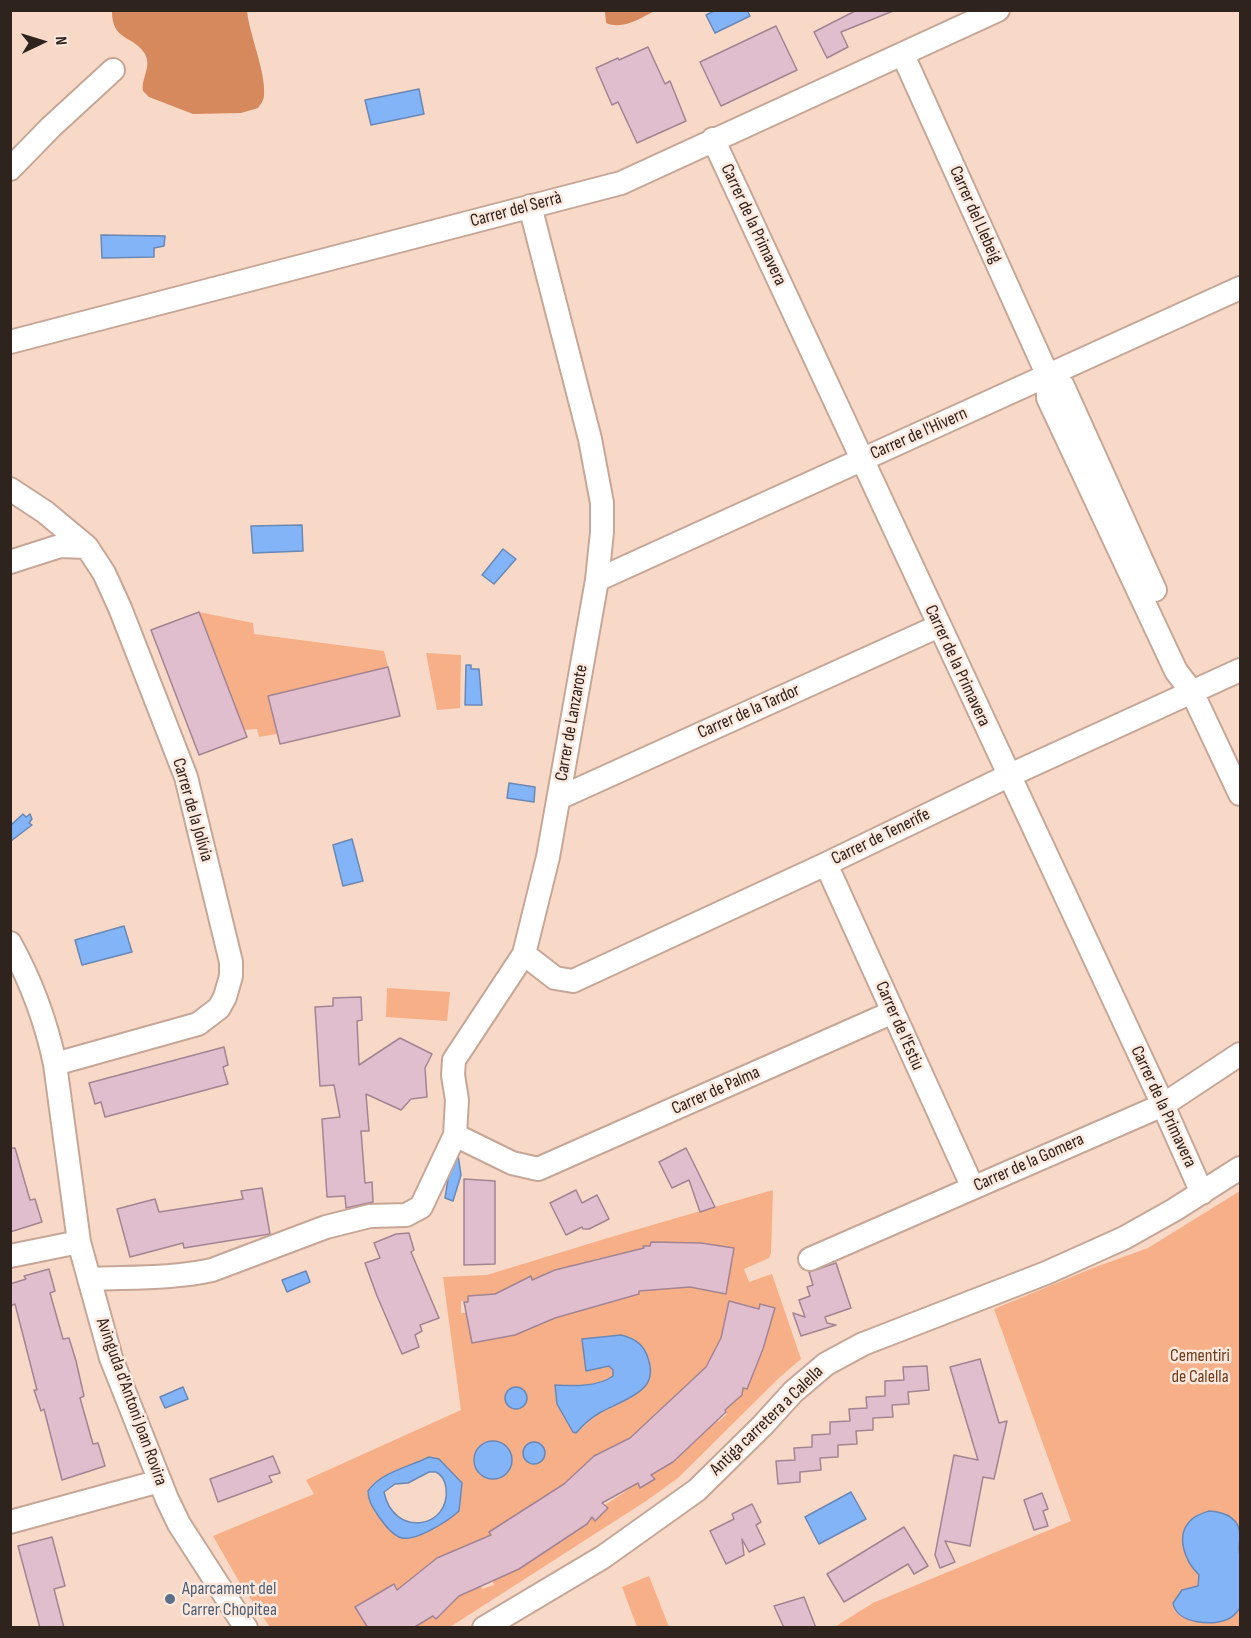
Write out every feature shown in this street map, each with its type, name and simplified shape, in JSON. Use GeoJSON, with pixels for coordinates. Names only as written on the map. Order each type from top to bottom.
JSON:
{"type":"FeatureCollection","features":[{"type":"Feature","properties":{"kind":"street","name":"Carrer del Serrà"},"geometry":{"type":"LineString","coordinates":[[10,342],[621,183],[998,10]]}},
{"type":"Feature","properties":{"kind":"street","name":"Carrer del Llebeig"},"geometry":{"type":"LineString","coordinates":[[903,55],[1048,376],[1048,398],[1176,671],[1192,692],[1240,794]]}},
{"type":"Feature","properties":{"kind":"street"},"geometry":{"type":"LineString","coordinates":[[10,169],[51,126],[113,70]]}},
{"type":"Feature","properties":{"kind":"street","name":"Carrer de la Primavera"},"geometry":{"type":"LineString","coordinates":[[713,140],[1202,1193]]}},
{"type":"Feature","properties":{"kind":"street","name":"Carrer de Lanzarote"},"geometry":{"type":"LineString","coordinates":[[88,1279],[163,1278],[196,1274],[326,1227],[370,1216],[406,1215],[421,1207],[454,1135],[457,1100],[453,1075],[454,1060],[524,954],[549,857],[597,580],[602,531],[602,503],[590,439],[530,206]]}},
{"type":"Feature","properties":{"kind":"street","name":"Carrer de l'Hivern"},"geometry":{"type":"LineString","coordinates":[[597,580],[1240,288]]}},
{"type":"Feature","properties":{"kind":"street","name":"Carrer de la Jolívia"},"geometry":{"type":"LineString","coordinates":[[10,489],[45,512],[87,547],[97,560],[120,608],[186,777],[231,962],[231,976],[225,997],[219,1008],[198,1024],[55,1064]]}},
{"type":"Feature","properties":{"kind":"street"},"geometry":{"type":"LineString","coordinates":[[39,551],[52,532],[45,512]]}},
{"type":"Feature","properties":{"kind":"street"},"geometry":{"type":"LineString","coordinates":[[10,562],[60,546],[87,547]]}},
{"type":"Feature","properties":{"kind":"street","name":"Carrer de la Tardor"},"geometry":{"type":"LineString","coordinates":[[559,798],[939,626]]}},
{"type":"Feature","properties":{"kind":"street","name":"Carrer de Tenerife"},"geometry":{"type":"LineString","coordinates":[[524,954],[555,978],[573,981],[826,864],[1008,776],[1240,670]]}},
{"type":"Feature","properties":{"kind":"street","name":"Carrer de l'Estiu"},"geometry":{"type":"LineString","coordinates":[[826,864],[973,1188]]}},
{"type":"Feature","properties":{"kind":"street","name":"Avinguda d'Antoni Joan Rovira"},"geometry":{"type":"LineString","coordinates":[[10,943],[41,1010],[55,1064],[80,1242],[88,1279],[111,1358],[179,1524],[246,1628]]}},
{"type":"Feature","properties":{"kind":"street","name":"Carrer de Palma"},"geometry":{"type":"LineString","coordinates":[[454,1135],[512,1163],[538,1169],[893,1012]]}},
{"type":"Feature","properties":{"kind":"street","name":"Carrer de la Gomera"},"geometry":{"type":"LineString","coordinates":[[810,1259],[1162,1105],[1240,1054]]}},
{"type":"Feature","properties":{"kind":"street","name":"Antiga carretera a Calella"},"geometry":{"type":"LineString","coordinates":[[484,1628],[603,1557],[697,1490],[793,1392],[826,1364],[863,1344],[909,1324],[1087,1255],[1134,1232],[1240,1168]]}},
{"type":"Feature","properties":{"kind":"street"},"geometry":{"type":"LineString","coordinates":[[10,1256],[80,1242]]}},
{"type":"Feature","properties":{"kind":"street"},"geometry":{"type":"LineString","coordinates":[[10,1522],[160,1481]]}},
{"type":"Feature","properties":{"kind":"green space"},"geometry":{"type":"Polygon","coordinates":[[[199,612],[253,623],[254,634],[384,651],[388,667],[268,696],[277,734],[259,737],[257,729],[244,730],[199,612]]]}},
{"type":"Feature","properties":{"kind":"green space"},"geometry":{"type":"Polygon","coordinates":[[[426,653],[461,655],[460,708],[437,710],[426,653]]]}},
{"type":"Feature","properties":{"kind":"green space"},"geometry":{"type":"Polygon","coordinates":[[[387,988],[450,992],[447,1021],[386,1017],[387,988]]]}},
{"type":"Feature","properties":{"kind":"green space"},"geometry":{"type":"Polygon","coordinates":[[[773,1190],[771,1253],[769,1258],[744,1269],[749,1282],[772,1274],[801,1359],[678,1478],[450,1627],[413,1627],[419,1623],[393,1584],[380,1593],[373,1602],[370,1598],[355,1607],[366,1624],[365,1627],[270,1627],[241,1585],[213,1536],[314,1494],[306,1480],[461,1410],[443,1277],[487,1275],[773,1190]],[[651,1242],[650,1246],[644,1247],[644,1260],[651,1260],[652,1290],[690,1287],[726,1293],[734,1248],[700,1243],[651,1242]],[[633,1251],[596,1259],[597,1264],[586,1262],[557,1270],[567,1315],[639,1294],[633,1251]],[[531,1277],[506,1288],[506,1293],[468,1296],[468,1302],[461,1301],[461,1313],[471,1313],[473,1343],[515,1335],[555,1318],[531,1277]],[[730,1301],[743,1388],[747,1388],[763,1349],[773,1314],[760,1304],[759,1309],[730,1301]],[[621,1335],[599,1337],[586,1370],[609,1366],[613,1369],[613,1375],[600,1382],[555,1385],[576,1433],[599,1413],[645,1387],[630,1337],[621,1335]],[[729,1407],[658,1452],[675,1460],[727,1414],[725,1410],[729,1407]],[[634,1436],[594,1456],[564,1484],[595,1520],[608,1508],[605,1505],[638,1483],[641,1487],[654,1480],[651,1475],[657,1471],[634,1436]],[[495,1441],[483,1443],[475,1453],[475,1466],[481,1476],[503,1477],[511,1467],[509,1451],[501,1443],[495,1441]],[[429,1457],[376,1481],[368,1492],[368,1498],[376,1513],[386,1523],[418,1536],[459,1511],[462,1487],[444,1465],[429,1457]],[[551,1492],[489,1532],[505,1557],[551,1548],[561,1542],[558,1537],[551,1492]],[[478,1541],[437,1558],[406,1583],[420,1611],[428,1620],[433,1616],[436,1619],[459,1596],[481,1585],[482,1589],[494,1585],[478,1541]]]}},
{"type":"Feature","properties":{"kind":"green space","name":"Cementiri de Calella"},"geometry":{"type":"Polygon","coordinates":[[[1240,1191],[1240,1627],[833,1628],[873,1603],[1071,1521],[994,1309],[1148,1248],[1240,1191]]]}},
{"type":"Feature","properties":{"kind":"green space"},"geometry":{"type":"Polygon","coordinates":[[[649,1576],[669,1627],[637,1627],[622,1587],[649,1576]]]}},
{"type":"Feature","properties":{"kind":"shaded area"},"geometry":{"type":"Polygon","coordinates":[[[605,10],[654,11],[631,23],[612,25],[606,23],[605,10]]]}},
{"type":"Feature","properties":{"kind":"shaded area"},"geometry":{"type":"Polygon","coordinates":[[[112,11],[247,11],[263,76],[264,95],[258,108],[241,113],[193,114],[149,97],[143,91],[147,68],[145,54],[116,28],[112,11]]]}},
{"type":"Feature","properties":{"kind":"water"},"geometry":{"type":"Polygon","coordinates":[[[747,10],[750,16],[715,33],[706,15],[714,11],[747,10]]]}},
{"type":"Feature","properties":{"kind":"water"},"geometry":{"type":"Polygon","coordinates":[[[419,89],[424,114],[371,125],[365,100],[419,89]]]}},
{"type":"Feature","properties":{"kind":"water"},"geometry":{"type":"Polygon","coordinates":[[[101,235],[165,236],[164,246],[154,248],[154,257],[102,258],[101,235]]]}},
{"type":"Feature","properties":{"kind":"water"},"geometry":{"type":"Polygon","coordinates":[[[302,525],[303,551],[253,553],[251,526],[302,525]]]}},
{"type":"Feature","properties":{"kind":"water"},"geometry":{"type":"Polygon","coordinates":[[[503,549],[516,559],[494,584],[482,575],[503,549]]]}},
{"type":"Feature","properties":{"kind":"water"},"geometry":{"type":"Polygon","coordinates":[[[466,665],[471,665],[471,669],[479,669],[482,705],[465,705],[466,665]]]}},
{"type":"Feature","properties":{"kind":"water"},"geometry":{"type":"Polygon","coordinates":[[[509,783],[535,787],[534,802],[507,798],[509,783]]]}},
{"type":"Feature","properties":{"kind":"water"},"geometry":{"type":"Polygon","coordinates":[[[23,814],[26,817],[30,814],[32,819],[29,823],[32,825],[11,841],[11,825],[23,814]]]}},
{"type":"Feature","properties":{"kind":"water"},"geometry":{"type":"Polygon","coordinates":[[[352,839],[363,881],[343,886],[333,845],[352,839]]]}},
{"type":"Feature","properties":{"kind":"water"},"geometry":{"type":"Polygon","coordinates":[[[124,926],[132,952],[82,965],[75,940],[124,926]]]}},
{"type":"Feature","properties":{"kind":"water"},"geometry":{"type":"Polygon","coordinates":[[[455,1135],[461,1175],[453,1201],[445,1198],[455,1135]]]}},
{"type":"Feature","properties":{"kind":"water"},"geometry":{"type":"Polygon","coordinates":[[[306,1271],[310,1282],[287,1292],[282,1280],[306,1271]]]}},
{"type":"Feature","properties":{"kind":"water"},"geometry":{"type":"Polygon","coordinates":[[[621,1335],[634,1340],[644,1349],[650,1368],[648,1382],[637,1393],[598,1414],[576,1433],[573,1432],[557,1404],[555,1385],[593,1384],[613,1376],[613,1370],[609,1366],[586,1371],[582,1339],[621,1335]]]}},
{"type":"Feature","properties":{"kind":"water"},"geometry":{"type":"Polygon","coordinates":[[[183,1387],[188,1399],[165,1408],[160,1397],[183,1387]]]}},
{"type":"Feature","properties":{"kind":"water"},"geometry":{"type":"Polygon","coordinates":[[[516,1387],[524,1390],[527,1398],[524,1406],[516,1409],[508,1406],[505,1398],[508,1390],[516,1387]]]}},
{"type":"Feature","properties":{"kind":"water"},"geometry":{"type":"Polygon","coordinates":[[[493,1441],[507,1446],[512,1460],[507,1474],[493,1479],[479,1474],[474,1460],[479,1446],[493,1441]]]}},
{"type":"Feature","properties":{"kind":"water"},"geometry":{"type":"Polygon","coordinates":[[[534,1442],[544,1449],[545,1453],[538,1463],[534,1464],[524,1457],[523,1453],[530,1443],[534,1442]]]}},
{"type":"Feature","properties":{"kind":"water"},"geometry":{"type":"Polygon","coordinates":[[[429,1457],[439,1459],[462,1483],[459,1511],[421,1534],[413,1537],[399,1537],[390,1531],[379,1517],[370,1501],[368,1491],[380,1479],[429,1457]],[[429,1472],[408,1483],[395,1484],[384,1492],[389,1507],[398,1517],[409,1522],[420,1523],[440,1512],[445,1502],[446,1488],[443,1478],[436,1472],[429,1472]]]}},
{"type":"Feature","properties":{"kind":"water"},"geometry":{"type":"Polygon","coordinates":[[[851,1492],[866,1519],[819,1544],[805,1517],[851,1492]]]}},
{"type":"Feature","properties":{"kind":"water"},"geometry":{"type":"Polygon","coordinates":[[[1209,1511],[1230,1517],[1239,1529],[1240,1608],[1230,1618],[1206,1623],[1181,1615],[1173,1603],[1182,1590],[1198,1586],[1199,1575],[1189,1563],[1184,1548],[1184,1533],[1187,1525],[1194,1518],[1209,1511]]]}},
{"type":"Feature","properties":{"kind":"building"},"geometry":{"type":"Polygon","coordinates":[[[857,10],[893,11],[841,32],[848,47],[827,58],[814,32],[857,10]]]}},
{"type":"Feature","properties":{"kind":"building"},"geometry":{"type":"Polygon","coordinates":[[[776,26],[797,70],[721,106],[700,62],[776,26]]]}},
{"type":"Feature","properties":{"kind":"building"},"geometry":{"type":"Polygon","coordinates":[[[648,47],[665,84],[670,81],[686,121],[637,143],[618,102],[612,105],[596,68],[648,47]]]}},
{"type":"Feature","properties":{"kind":"building"},"geometry":{"type":"Polygon","coordinates":[[[199,612],[247,737],[199,755],[151,630],[199,612]]]}},
{"type":"Feature","properties":{"kind":"building"},"geometry":{"type":"Polygon","coordinates":[[[388,667],[400,716],[280,744],[268,696],[388,667]]]}},
{"type":"Feature","properties":{"kind":"building"},"geometry":{"type":"Polygon","coordinates":[[[361,997],[362,1020],[357,1021],[359,1065],[400,1038],[432,1054],[425,1068],[427,1097],[411,1099],[401,1110],[366,1094],[369,1131],[361,1131],[365,1183],[372,1182],[373,1202],[346,1208],[345,1196],[327,1197],[322,1119],[340,1117],[334,1085],[320,1086],[315,1007],[333,1006],[333,998],[361,997]]]}},
{"type":"Feature","properties":{"kind":"building"},"geometry":{"type":"Polygon","coordinates":[[[224,1047],[228,1065],[223,1067],[228,1084],[105,1117],[101,1102],[95,1104],[89,1083],[224,1047]]]}},
{"type":"Feature","properties":{"kind":"building"},"geometry":{"type":"Polygon","coordinates":[[[10,1148],[15,1148],[30,1200],[35,1199],[42,1222],[10,1232],[10,1148]]]}},
{"type":"Feature","properties":{"kind":"building"},"geometry":{"type":"Polygon","coordinates":[[[686,1148],[715,1207],[700,1212],[689,1180],[672,1188],[659,1162],[686,1148]]]}},
{"type":"Feature","properties":{"kind":"building"},"geometry":{"type":"Polygon","coordinates":[[[464,1179],[495,1181],[495,1264],[464,1265],[464,1179]]]}},
{"type":"Feature","properties":{"kind":"building"},"geometry":{"type":"Polygon","coordinates":[[[262,1188],[270,1234],[184,1248],[183,1243],[130,1257],[117,1209],[155,1199],[159,1212],[243,1199],[241,1191],[262,1188]]]}},
{"type":"Feature","properties":{"kind":"building"},"geometry":{"type":"Polygon","coordinates":[[[576,1190],[582,1203],[597,1195],[609,1219],[589,1229],[582,1227],[566,1235],[550,1203],[576,1190]]]}},
{"type":"Feature","properties":{"kind":"building"},"geometry":{"type":"Polygon","coordinates":[[[409,1233],[414,1250],[411,1252],[439,1318],[420,1325],[422,1331],[415,1335],[419,1347],[402,1354],[365,1263],[380,1258],[374,1243],[396,1234],[409,1233]]]}},
{"type":"Feature","properties":{"kind":"building"},"geometry":{"type":"Polygon","coordinates":[[[651,1242],[701,1243],[734,1248],[726,1294],[690,1287],[639,1291],[639,1294],[555,1318],[515,1335],[472,1343],[464,1302],[468,1302],[468,1296],[495,1294],[531,1276],[532,1280],[555,1270],[644,1248],[643,1246],[650,1246],[651,1242]]]}},
{"type":"Feature","properties":{"kind":"building"},"geometry":{"type":"Polygon","coordinates":[[[836,1263],[851,1308],[825,1317],[827,1323],[836,1325],[801,1336],[793,1313],[805,1317],[799,1300],[810,1296],[807,1287],[813,1285],[809,1272],[836,1263]]]}},
{"type":"Feature","properties":{"kind":"building"},"geometry":{"type":"Polygon","coordinates":[[[49,1269],[55,1291],[50,1293],[63,1339],[69,1338],[84,1396],[80,1398],[93,1444],[98,1443],[105,1466],[62,1480],[44,1409],[41,1411],[34,1390],[37,1390],[15,1304],[10,1306],[10,1284],[26,1279],[24,1276],[49,1269]]]}},
{"type":"Feature","properties":{"kind":"building"},"geometry":{"type":"Polygon","coordinates":[[[729,1301],[759,1309],[760,1304],[775,1308],[763,1349],[747,1389],[743,1388],[742,1395],[725,1410],[726,1412],[673,1462],[651,1475],[655,1479],[640,1488],[638,1483],[602,1503],[608,1508],[595,1521],[592,1517],[587,1524],[519,1569],[459,1596],[436,1619],[433,1616],[413,1628],[368,1628],[355,1607],[394,1584],[397,1590],[437,1558],[491,1535],[489,1532],[564,1484],[594,1456],[630,1438],[706,1367],[721,1338],[729,1301]]]}},
{"type":"Feature","properties":{"kind":"building"},"geometry":{"type":"Polygon","coordinates":[[[980,1359],[999,1423],[1007,1421],[994,1479],[983,1477],[970,1546],[945,1541],[955,1562],[940,1568],[935,1555],[954,1455],[978,1460],[950,1367],[980,1359]]]}},
{"type":"Feature","properties":{"kind":"building"},"geometry":{"type":"Polygon","coordinates":[[[927,1366],[929,1390],[908,1392],[909,1404],[892,1405],[893,1417],[873,1418],[873,1430],[856,1431],[857,1444],[838,1445],[838,1457],[820,1458],[821,1470],[800,1472],[800,1482],[778,1484],[776,1461],[795,1460],[794,1448],[812,1447],[812,1435],[830,1434],[830,1422],[850,1421],[849,1409],[867,1408],[866,1397],[885,1396],[885,1381],[904,1380],[903,1367],[927,1366]]]}},
{"type":"Feature","properties":{"kind":"building"},"geometry":{"type":"Polygon","coordinates":[[[273,1456],[280,1473],[269,1476],[272,1482],[218,1502],[210,1479],[273,1456]]]}},
{"type":"Feature","properties":{"kind":"building"},"geometry":{"type":"Polygon","coordinates":[[[1042,1493],[1048,1509],[1043,1511],[1048,1526],[1034,1530],[1024,1500],[1042,1493]]]}},
{"type":"Feature","properties":{"kind":"building"},"geometry":{"type":"Polygon","coordinates":[[[752,1504],[761,1522],[756,1525],[765,1544],[749,1552],[742,1539],[744,1555],[726,1564],[710,1531],[734,1519],[732,1514],[752,1504]]]}},
{"type":"Feature","properties":{"kind":"building"},"geometry":{"type":"Polygon","coordinates":[[[904,1527],[928,1566],[914,1574],[908,1564],[844,1602],[827,1574],[904,1527]]]}},
{"type":"Feature","properties":{"kind":"building"},"geometry":{"type":"Polygon","coordinates":[[[52,1537],[65,1586],[54,1589],[64,1628],[40,1628],[18,1546],[52,1537]]]}},
{"type":"Feature","properties":{"kind":"building"},"geometry":{"type":"Polygon","coordinates":[[[804,1597],[816,1628],[784,1628],[774,1606],[804,1597]]]}},
{"type":"Feature","properties":{"kind":"place","name":"Aparcament del Carrer Chopitea"},"geometry":{"type":"Point","coordinates":[170,1599]}}]}
